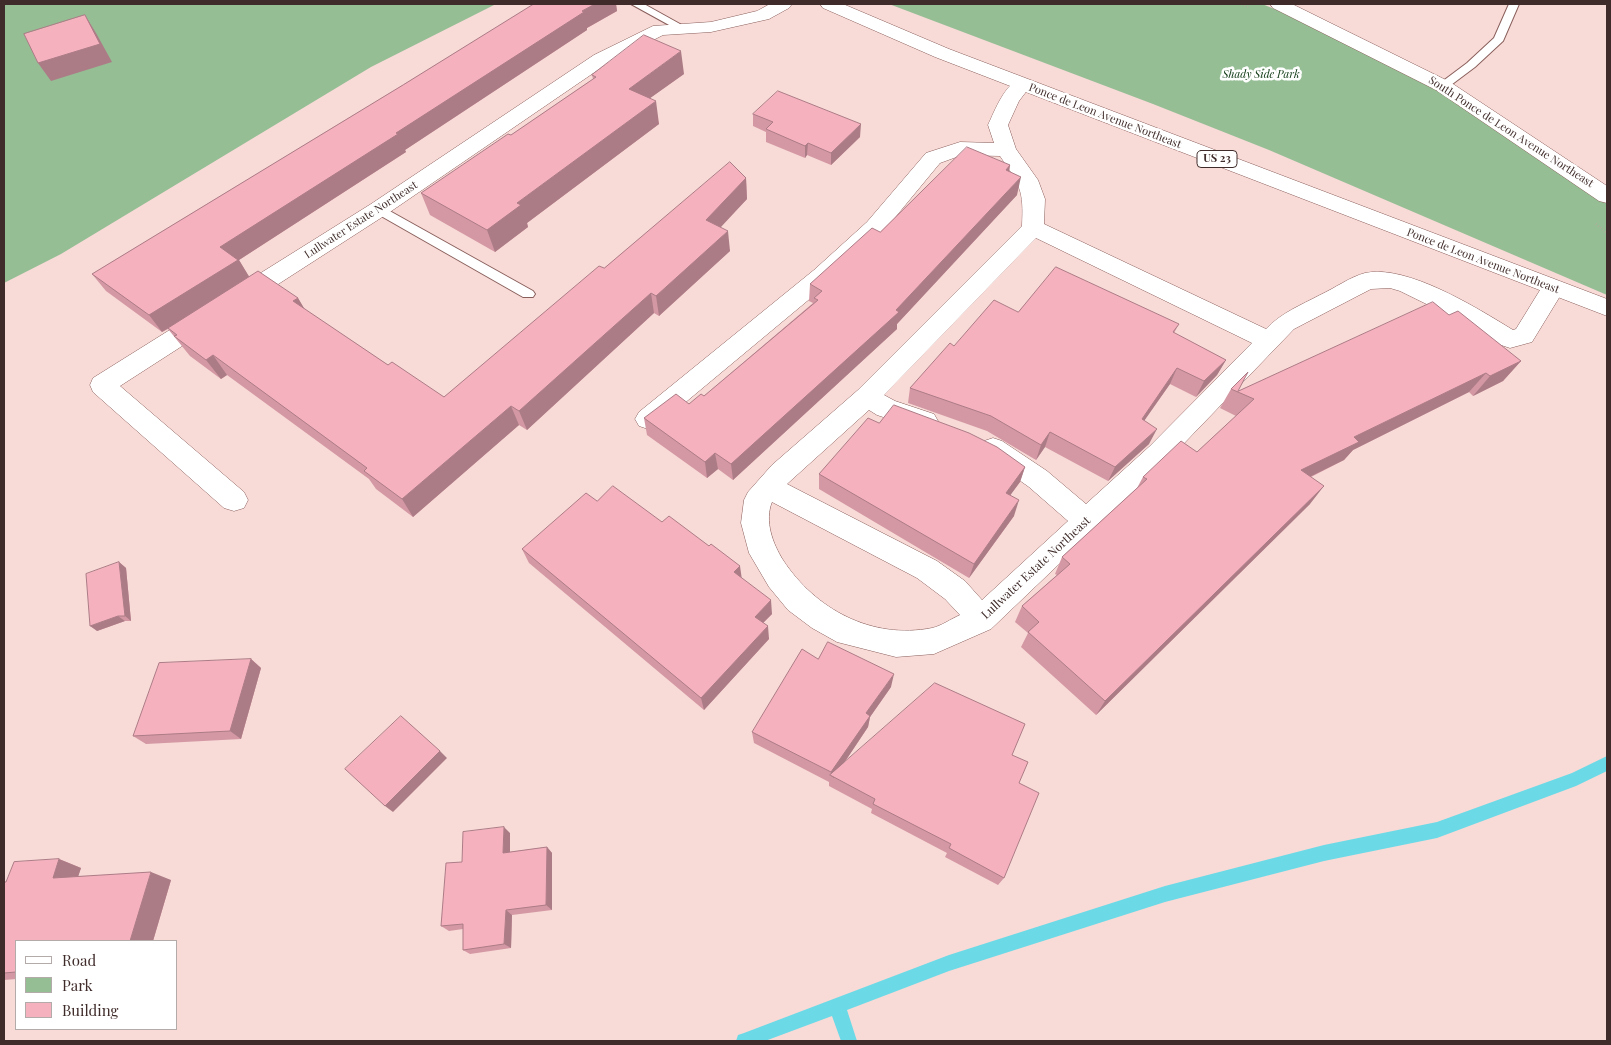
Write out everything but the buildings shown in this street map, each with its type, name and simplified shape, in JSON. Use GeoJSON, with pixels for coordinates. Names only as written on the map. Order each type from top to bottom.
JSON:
{"type":"FeatureCollection","features":[{"type":"Feature","properties":{"kind":"main road","name":"Lullwater Estate Northeast"},"geometry":{"type":"LineString","coordinates":[[234,500],[102,385],[379,209],[601,59],[659,30],[711,27],[762,15],[783,4]]}},
{"type":"Feature","properties":{"kind":"main road","name":"Ponce de Leon Avenue Northeast"},"geometry":{"type":"LineString","coordinates":[[829,4],[942,53],[1607,308]]}},
{"type":"Feature","properties":{"kind":"main road","name":"South Ponce de Leon Avenue Northeast"},"geometry":{"type":"LineString","coordinates":[[1279,4],[1443,86],[1607,196]]}},
{"type":"Feature","properties":{"kind":"main road"},"geometry":{"type":"LineString","coordinates":[[1022,84],[1010,100],[998,125],[1006,149],[1027,180],[1034,199],[1032,228],[1267,340]]}},
{"type":"Feature","properties":{"kind":"main road"},"geometry":{"type":"LineString","coordinates":[[960,148],[975,132],[998,125]]}},
{"type":"Feature","properties":{"kind":"main road"},"geometry":{"type":"LineString","coordinates":[[644,421],[822,276],[875,227],[933,158],[960,148],[1006,149]]}},
{"type":"Feature","properties":{"kind":"main road","name":"Lullwater Estate Northeast"},"geometry":{"type":"LineString","coordinates":[[1032,228],[867,397],[781,473],[758,500],[754,523],[763,553],[779,578],[798,601],[822,619],[847,633],[896,643],[934,641],[981,620],[1159,454],[1267,340],[1286,323],[1367,281],[1390,280],[1407,284],[1477,319],[1510,339],[1524,336],[1553,288]]}},
{"type":"Feature","properties":{"kind":"main road"},"geometry":{"type":"LineString","coordinates":[[867,397],[886,408],[944,427]]}},
{"type":"Feature","properties":{"kind":"main road"},"geometry":{"type":"LineString","coordinates":[[968,437],[1008,458],[1038,479],[1086,521]]}},
{"type":"Feature","properties":{"kind":"main road"},"geometry":{"type":"LineString","coordinates":[[769,488],[859,535],[915,561],[940,576],[958,592],[981,620]]}},
{"type":"Feature","properties":{"kind":"lane"},"geometry":{"type":"LineString","coordinates":[[636,4],[684,29]]}},
{"type":"Feature","properties":{"kind":"lane"},"geometry":{"type":"LineString","coordinates":[[1443,86],[1471,65],[1499,39],[1514,4]]}},
{"type":"Feature","properties":{"kind":"lane"},"geometry":{"type":"LineString","coordinates":[[379,209],[528,294]]}},
{"type":"Feature","properties":{"kind":"green space"},"geometry":{"type":"Polygon","coordinates":[[[4,4],[496,4],[371,67],[61,254],[4,283],[4,4]]]}},
{"type":"Feature","properties":{"kind":"green space","name":"Shady Side Park"},"geometry":{"type":"Polygon","coordinates":[[[889,4],[1262,4],[1297,18],[1447,95],[1604,195],[1607,198],[1607,295],[1269,150],[889,4]]]}},
{"type":"Feature","properties":{"kind":"waterway"},"geometry":{"type":"LineString","coordinates":[[744,1041],[949,963],[1165,894],[1324,853],[1437,830],[1576,779],[1607,763]]}},
{"type":"Feature","properties":{"kind":"waterway"},"geometry":{"type":"LineString","coordinates":[[838,1007],[849,1041]]}}]}
